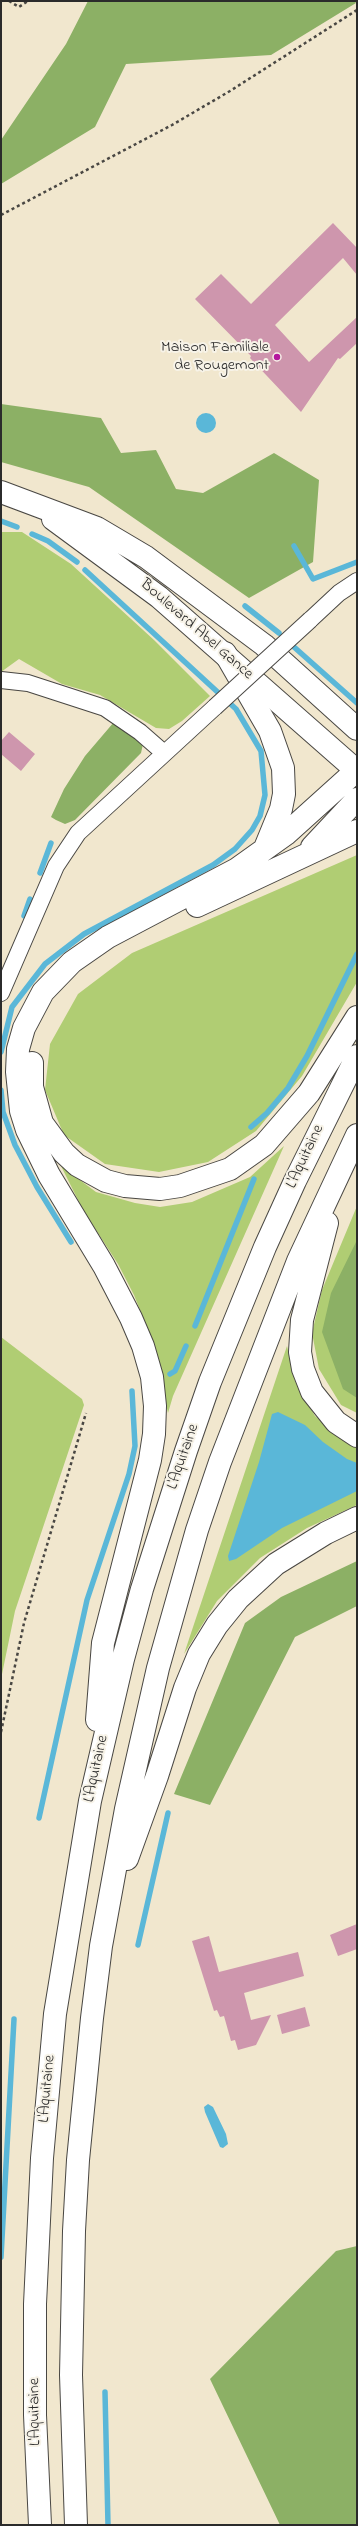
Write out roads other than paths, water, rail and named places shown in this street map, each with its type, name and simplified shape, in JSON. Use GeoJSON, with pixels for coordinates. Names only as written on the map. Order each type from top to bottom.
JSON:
{"type":"FeatureCollection","features":[{"type":"Feature","properties":{"kind":"main road","name":"Boulevard Abel Gance"},"geometry":{"type":"LineString","coordinates":[[1,492],[97,528],[174,576],[264,645],[357,729]]}},
{"type":"Feature","properties":{"kind":"main road","name":"Boulevard Abel Gance"},"geometry":{"type":"LineString","coordinates":[[25,500],[133,576],[225,653],[357,771]]}},
{"type":"Feature","properties":{"kind":"main road"},"geometry":{"type":"LineString","coordinates":[[225,653],[270,731],[283,768],[284,794],[280,809],[264,850]]}},
{"type":"Feature","properties":{"kind":"main road"},"geometry":{"type":"LineString","coordinates":[[90,1801],[103,1643],[150,1460],[154,1434],[155,1406],[150,1371],[131,1318],[104,1266],[49,1175],[27,1130],[17,1090],[18,1050],[24,1028],[36,1004],[56,978],[72,962],[108,938],[218,880],[264,850],[286,834],[357,771]]}},
{"type":"Feature","properties":{"kind":"main road"},"geometry":{"type":"LineString","coordinates":[[304,857],[357,799]]}},
{"type":"Feature","properties":{"kind":"main road"},"geometry":{"type":"LineString","coordinates":[[357,831],[114,947],[81,972],[55,1000],[37,1034],[31,1071],[36,1106],[42,1123],[64,1153],[90,1174],[106,1181],[142,1188],[160,1189],[197,1182],[230,1169],[248,1158],[269,1141],[309,1093],[357,1017]]}},
{"type":"Feature","properties":{"kind":"main road","name":"L'Aquitaine"},"geometry":{"type":"LineString","coordinates":[[40,2525],[35,2421],[35,2304],[42,2158],[55,2014],[65,1941],[90,1801],[123,1659],[142,1589],[200,1410],[265,1247],[295,1180],[357,1056]]}},
{"type":"Feature","properties":{"kind":"main road"},"geometry":{"type":"LineString","coordinates":[[76,2525],[71,2375],[74,2231],[85,2081],[106,1914],[141,1738],[160,1661],[198,1530],[231,1432],[271,1328],[341,1167],[357,1135]]}},
{"type":"Feature","properties":{"kind":"main road"},"geometry":{"type":"LineString","coordinates":[[341,1167],[302,1320],[300,1352],[303,1369],[312,1392],[336,1422],[357,1436]]}},
{"type":"Feature","properties":{"kind":"main road"},"geometry":{"type":"LineString","coordinates":[[106,1914],[157,1776],[185,1688],[200,1654],[217,1625],[238,1599],[276,1564],[326,1533],[357,1518]]}},
{"type":"Feature","properties":{"kind":"street"},"geometry":{"type":"LineString","coordinates":[[1,992],[56,866],[68,847],[90,819],[339,594],[357,581]]}},
{"type":"Feature","properties":{"kind":"street"},"geometry":{"type":"LineString","coordinates":[[1,680],[28,683],[105,708],[140,732],[164,753]]}},
{"type":"Feature","properties":{"kind":"water"},"geometry":{"type":"Polygon","coordinates":[[[206,413],[213,416],[216,423],[213,430],[206,433],[199,430],[196,423],[199,416],[206,413]]]}},
{"type":"Feature","properties":{"kind":"water"},"geometry":{"type":"Polygon","coordinates":[[[278,1412],[305,1425],[323,1442],[347,1459],[357,1463],[357,1491],[282,1528],[236,1559],[229,1561],[228,1556],[259,1462],[272,1414],[278,1412]]]}},
{"type":"Feature","properties":{"kind":"water"},"geometry":{"type":"Polygon","coordinates":[[[208,2104],[213,2107],[226,2134],[228,2144],[223,2148],[220,2147],[205,2112],[204,2107],[208,2104]]]}},
{"type":"Feature","properties":{"kind":"waterway"},"geometry":{"type":"LineString","coordinates":[[1,521],[17,527]]}},
{"type":"Feature","properties":{"kind":"waterway"},"geometry":{"type":"LineString","coordinates":[[32,534],[48,541],[77,562]]}},
{"type":"Feature","properties":{"kind":"waterway"},"geometry":{"type":"LineString","coordinates":[[294,546],[313,579],[357,562]]}},
{"type":"Feature","properties":{"kind":"waterway"},"geometry":{"type":"LineString","coordinates":[[1,1052],[12,1007],[45,964],[84,934],[213,865],[235,849],[252,830],[260,816],[265,795],[261,751],[236,709],[85,570]]}},
{"type":"Feature","properties":{"kind":"waterway"},"geometry":{"type":"LineString","coordinates":[[245,606],[279,633]]}},
{"type":"Feature","properties":{"kind":"waterway"},"geometry":{"type":"LineString","coordinates":[[294,647],[357,703]]}},
{"type":"Feature","properties":{"kind":"waterway"},"geometry":{"type":"LineString","coordinates":[[40,873],[51,843]]}},
{"type":"Feature","properties":{"kind":"waterway"},"geometry":{"type":"LineString","coordinates":[[24,916],[30,899]]}},
{"type":"Feature","properties":{"kind":"waterway"},"geometry":{"type":"LineString","coordinates":[[251,1127],[267,1113],[288,1088],[307,1056],[357,954]]}},
{"type":"Feature","properties":{"kind":"waterway"},"geometry":{"type":"LineString","coordinates":[[1,1090],[3,1112],[15,1145],[37,1187],[71,1242]]}},
{"type":"Feature","properties":{"kind":"waterway"},"geometry":{"type":"LineString","coordinates":[[195,1326],[254,1179]]}},
{"type":"Feature","properties":{"kind":"waterway"},"geometry":{"type":"LineString","coordinates":[[170,1374],[175,1371],[186,1346]]}},
{"type":"Feature","properties":{"kind":"waterway"},"geometry":{"type":"LineString","coordinates":[[39,1818],[87,1600],[129,1474],[135,1446],[132,1391]]}},
{"type":"Feature","properties":{"kind":"waterway"},"geometry":{"type":"LineString","coordinates":[[138,1945],[168,1813]]}},
{"type":"Feature","properties":{"kind":"waterway"},"geometry":{"type":"LineString","coordinates":[[1,2257],[14,2019]]}},
{"type":"Feature","properties":{"kind":"waterway"},"geometry":{"type":"LineString","coordinates":[[105,2392],[108,2525]]}},
{"type":"Feature","properties":{"kind":"place","name":"Maison Familiale de Rougemont"},"geometry":{"type":"Point","coordinates":[277,357]}}]}
